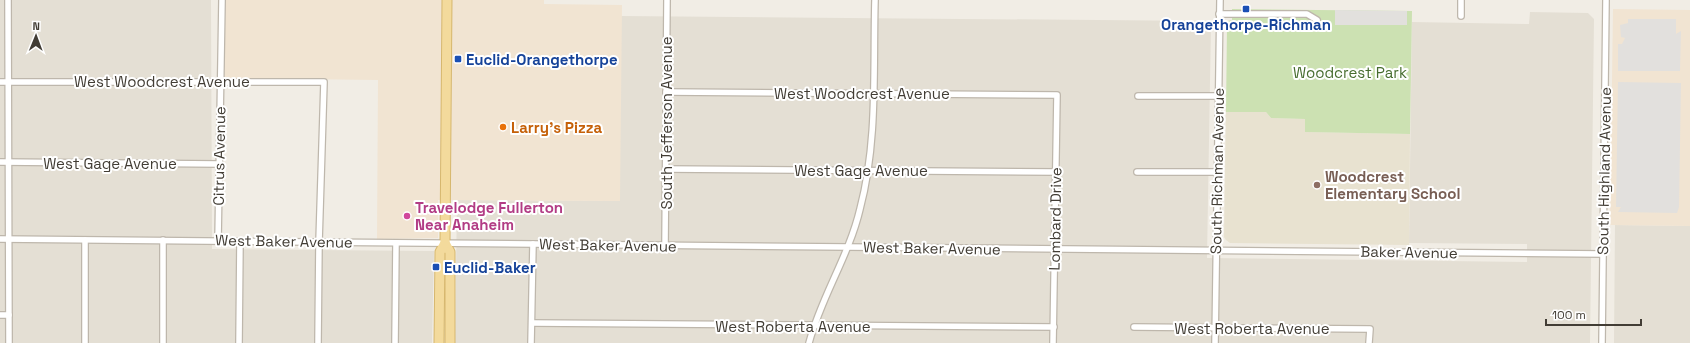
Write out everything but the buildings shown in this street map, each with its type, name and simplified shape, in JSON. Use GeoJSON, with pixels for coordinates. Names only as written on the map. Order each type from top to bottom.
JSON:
{"type":"FeatureCollection","features":[{"type":"Feature","properties":{"kind":"main road"},"geometry":{"type":"LineString","coordinates":[[439,343],[440,252],[445,243],[447,0]]}},
{"type":"Feature","properties":{"kind":"main road"},"geometry":{"type":"LineString","coordinates":[[445,243],[450,252],[450,343]]}},
{"type":"Feature","properties":{"kind":"street"},"geometry":{"type":"LineString","coordinates":[[8,0],[9,343]]}},
{"type":"Feature","properties":{"kind":"street","name":"Citrus Avenue"},"geometry":{"type":"LineString","coordinates":[[218,241],[222,0]]}},
{"type":"Feature","properties":{"kind":"street","name":"South Jefferson Avenue"},"geometry":{"type":"LineString","coordinates":[[665,245],[667,0]]}},
{"type":"Feature","properties":{"kind":"street"},"geometry":{"type":"LineString","coordinates":[[809,343],[813,327],[848,247],[860,209],[873,132],[875,0]]}},
{"type":"Feature","properties":{"kind":"street","name":"South Richman Avenue"},"geometry":{"type":"LineString","coordinates":[[1215,343],[1220,0]]}},
{"type":"Feature","properties":{"kind":"street"},"geometry":{"type":"LineString","coordinates":[[1461,0],[1461,16]]}},
{"type":"Feature","properties":{"kind":"street","name":"South Highland Avenue"},"geometry":{"type":"LineString","coordinates":[[1602,343],[1606,0]]}},
{"type":"Feature","properties":{"kind":"street"},"geometry":{"type":"LineString","coordinates":[[1220,14],[1307,14],[1317,20]]}},
{"type":"Feature","properties":{"kind":"street","name":"West Woodcrest Avenue"},"geometry":{"type":"LineString","coordinates":[[0,82],[324,82],[319,242]]}},
{"type":"Feature","properties":{"kind":"street","name":"West Woodcrest Avenue"},"geometry":{"type":"LineString","coordinates":[[666,92],[1057,94]]}},
{"type":"Feature","properties":{"kind":"street","name":"Lombard Drive"},"geometry":{"type":"LineString","coordinates":[[1053,343],[1057,94]]}},
{"type":"Feature","properties":{"kind":"street"},"geometry":{"type":"LineString","coordinates":[[1138,96],[1219,96]]}},
{"type":"Feature","properties":{"kind":"street","name":"West Gage Avenue"},"geometry":{"type":"LineString","coordinates":[[0,162],[219,164]]}},
{"type":"Feature","properties":{"kind":"street","name":"West Gage Avenue"},"geometry":{"type":"LineString","coordinates":[[666,169],[1056,172]]}},
{"type":"Feature","properties":{"kind":"street"},"geometry":{"type":"LineString","coordinates":[[1136,172],[1218,172]]}},
{"type":"Feature","properties":{"kind":"street","name":"West Baker Avenue"},"geometry":{"type":"LineString","coordinates":[[0,239],[1216,250]]}},
{"type":"Feature","properties":{"kind":"street"},"geometry":{"type":"LineString","coordinates":[[85,240],[85,343]]}},
{"type":"Feature","properties":{"kind":"street"},"geometry":{"type":"LineString","coordinates":[[163,240],[163,343]]}},
{"type":"Feature","properties":{"kind":"street"},"geometry":{"type":"LineString","coordinates":[[239,343],[240,241]]}},
{"type":"Feature","properties":{"kind":"street"},"geometry":{"type":"LineString","coordinates":[[318,343],[319,242]]}},
{"type":"Feature","properties":{"kind":"street"},"geometry":{"type":"LineString","coordinates":[[395,343],[396,243]]}},
{"type":"Feature","properties":{"kind":"street"},"geometry":{"type":"LineString","coordinates":[[532,343],[533,244]]}},
{"type":"Feature","properties":{"kind":"street","name":"Baker Avenue"},"geometry":{"type":"LineString","coordinates":[[1216,250],[1603,254]]}},
{"type":"Feature","properties":{"kind":"street"},"geometry":{"type":"LineString","coordinates":[[0,315],[8,315]]}},
{"type":"Feature","properties":{"kind":"street","name":"West Roberta Avenue"},"geometry":{"type":"LineString","coordinates":[[532,323],[813,327],[1054,327]]}},
{"type":"Feature","properties":{"kind":"street","name":"West Roberta Avenue"},"geometry":{"type":"LineString","coordinates":[[1134,327],[1370,329],[1370,343]]}},
{"type":"Feature","properties":{"kind":"shaded area"},"geometry":{"type":"Polygon","coordinates":[[[0,0],[211,0],[212,249],[434,251],[432,343],[0,343],[0,0]]]}},
{"type":"Feature","properties":{"kind":"shaded area"},"geometry":{"type":"Polygon","coordinates":[[[224,0],[544,0],[544,4],[622,5],[620,201],[438,200],[438,238],[377,239],[378,80],[224,78],[224,0]]]}},
{"type":"Feature","properties":{"kind":"shaded area"},"geometry":{"type":"Polygon","coordinates":[[[1613,9],[1690,10],[1690,226],[1610,225],[1613,9]]]}},
{"type":"Feature","properties":{"kind":"shaded area"},"geometry":{"type":"Polygon","coordinates":[[[1335,10],[1407,11],[1407,25],[1335,25],[1335,10]]]}},
{"type":"Feature","properties":{"kind":"shaded area"},"geometry":{"type":"Polygon","coordinates":[[[1530,12],[1588,13],[1594,19],[1590,343],[455,343],[457,200],[619,201],[621,16],[1207,21],[1211,23],[1207,258],[1527,262],[1527,244],[1409,243],[1412,22],[1529,24],[1530,12]]]}},
{"type":"Feature","properties":{"kind":"shaded area"},"geometry":{"type":"Polygon","coordinates":[[[1628,19],[1676,19],[1676,34],[1681,31],[1680,71],[1618,71],[1618,44],[1622,44],[1625,38],[1621,37],[1620,25],[1628,23],[1628,19]]]}},
{"type":"Feature","properties":{"kind":"shaded area"},"geometry":{"type":"Polygon","coordinates":[[[1618,82],[1681,83],[1679,207],[1677,213],[1618,212],[1621,207],[1616,207],[1618,82]]]}},
{"type":"Feature","properties":{"kind":"shaded area","name":"Woodcrest Elementary School"},"geometry":{"type":"Polygon","coordinates":[[[1226,112],[1266,112],[1271,118],[1306,119],[1306,132],[1410,134],[1409,245],[1230,243],[1224,237],[1226,112]]]}},
{"type":"Feature","properties":{"kind":"shaded area"},"geometry":{"type":"Polygon","coordinates":[[[1615,225],[1690,226],[1690,343],[1614,343],[1615,225]]]}},
{"type":"Feature","properties":{"kind":"green space","name":"Woodcrest Park"},"geometry":{"type":"Polygon","coordinates":[[[1232,9],[1412,11],[1410,134],[1305,132],[1305,119],[1271,118],[1266,112],[1226,112],[1227,25],[1228,21],[1232,20],[1232,9]]]}},
{"type":"Feature","properties":{"kind":"place","name":"Orangethorpe-Richman"},"geometry":{"type":"Point","coordinates":[1246,9]}},
{"type":"Feature","properties":{"kind":"place","name":"Euclid-Orangethorpe"},"geometry":{"type":"Point","coordinates":[458,59]}},
{"type":"Feature","properties":{"kind":"place","name":"Larry's Pizza"},"geometry":{"type":"Point","coordinates":[503,127]}},
{"type":"Feature","properties":{"kind":"place","name":"Woodcrest Elementary School"},"geometry":{"type":"Point","coordinates":[1317,185]}},
{"type":"Feature","properties":{"kind":"place","name":"Travelodge Fullerton Near Anaheim"},"geometry":{"type":"Point","coordinates":[407,216]}},
{"type":"Feature","properties":{"kind":"place","name":"Euclid-Baker"},"geometry":{"type":"Point","coordinates":[436,267]}}]}
